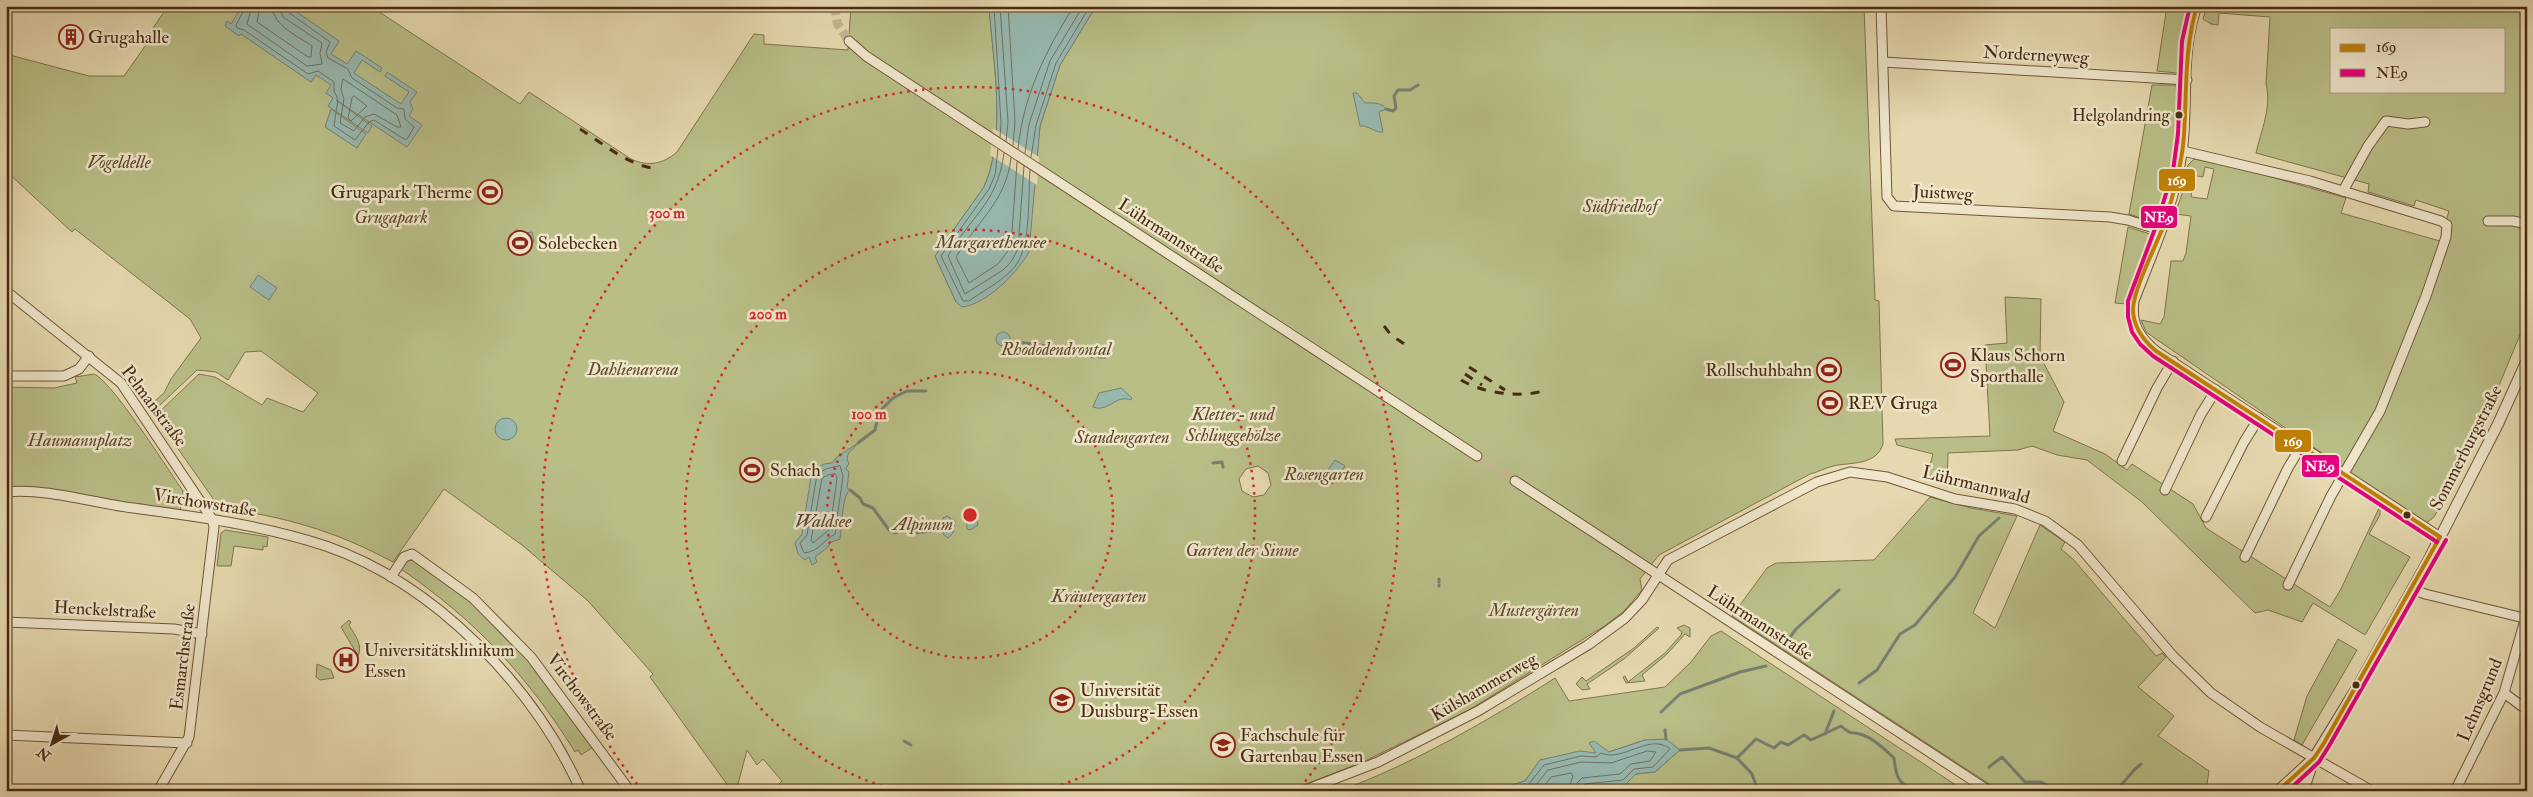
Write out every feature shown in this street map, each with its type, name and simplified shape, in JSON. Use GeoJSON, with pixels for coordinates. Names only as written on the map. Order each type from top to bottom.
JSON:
{"type":"FeatureCollection","features":[{"type":"Feature","properties":{"kind":"street","name":"Juistweg"},"geometry":{"type":"LineString","coordinates":[[1881,6],[1887,197],[1894,206],[2110,217],[2128,220],[2160,230]]}},
{"type":"Feature","properties":{"kind":"street"},"geometry":{"type":"LineString","coordinates":[[2197,6],[2189,34],[2183,151],[2173,192],[2134,301],[2132,316],[2135,326],[2146,343],[2440,537]]}},
{"type":"Feature","properties":{"kind":"street","name":"Lührmannstraße"},"geometry":{"type":"LineString","coordinates":[[849,42],[866,56],[1477,456]]}},
{"type":"Feature","properties":{"kind":"street","name":"Norderneyweg"},"geometry":{"type":"LineString","coordinates":[[1883,62],[2187,80]]}},
{"type":"Feature","properties":{"kind":"street"},"geometry":{"type":"LineString","coordinates":[[2343,191],[2386,120],[2408,124],[2425,122]]}},
{"type":"Feature","properties":{"kind":"street"},"geometry":{"type":"LineString","coordinates":[[2183,151],[2310,181],[2442,221],[2447,225],[2448,229],[2415,326],[2380,411],[2331,496],[2288,585]]}},
{"type":"Feature","properties":{"kind":"street"},"geometry":{"type":"LineString","coordinates":[[2488,221],[2513,221],[2527,224]]}},
{"type":"Feature","properties":{"kind":"street","name":"Pelmanstraße"},"geometry":{"type":"LineString","coordinates":[[6,291],[89,356],[121,384],[212,519]]}},
{"type":"Feature","properties":{"kind":"street"},"geometry":{"type":"LineString","coordinates":[[6,376],[64,376],[79,369],[89,356]]}},
{"type":"Feature","properties":{"kind":"street","name":"Sommerburgstraße"},"geometry":{"type":"LineString","coordinates":[[2303,791],[2314,758],[2354,692],[2440,537],[2492,436],[2527,360]]}},
{"type":"Feature","properties":{"kind":"street"},"geometry":{"type":"LineString","coordinates":[[2122,461],[2157,388],[2173,361]]}},
{"type":"Feature","properties":{"kind":"street"},"geometry":{"type":"LineString","coordinates":[[2165,490],[2201,414],[2216,390]]}},
{"type":"Feature","properties":{"kind":"street"},"geometry":{"type":"LineString","coordinates":[[2206,517],[2244,442],[2259,418]]}},
{"type":"Feature","properties":{"kind":"street"},"geometry":{"type":"LineString","coordinates":[[2245,556],[2288,468],[2302,445]]}},
{"type":"Feature","properties":{"kind":"street","name":"Lührmannwald"},"geometry":{"type":"LineString","coordinates":[[1658,576],[1668,560],[1817,482],[1850,472],[1887,477],[1955,499],[2015,509],[2032,515],[2060,530],[2086,554],[2186,670],[2211,693],[2242,716],[2314,758]]}},
{"type":"Feature","properties":{"kind":"street","name":"Lührmannstraße"},"geometry":{"type":"LineString","coordinates":[[1515,481],[1990,791]]}},
{"type":"Feature","properties":{"kind":"street","name":"Virchowstraße"},"geometry":{"type":"LineString","coordinates":[[6,492],[34,492],[109,505],[212,519],[289,535],[325,546],[391,577],[415,593],[464,633],[513,682],[553,736],[581,791]]}},
{"type":"Feature","properties":{"kind":"street","name":"Esmarchstraße"},"geometry":{"type":"LineString","coordinates":[[158,791],[189,737],[214,527],[212,519]]}},
{"type":"Feature","properties":{"kind":"street","name":"Virchowstraße"},"geometry":{"type":"LineString","coordinates":[[391,577],[404,557],[412,554],[473,598],[531,657],[630,791]]}},
{"type":"Feature","properties":{"kind":"street","name":"Külshammerweg"},"geometry":{"type":"LineString","coordinates":[[1303,791],[1378,762],[1478,711],[1542,673],[1625,618],[1642,600],[1658,576]]}},
{"type":"Feature","properties":{"kind":"street"},"geometry":{"type":"LineString","coordinates":[[2412,588],[2432,596],[2525,616]]}},
{"type":"Feature","properties":{"kind":"street","name":"Lehnsgrund"},"geometry":{"type":"LineString","coordinates":[[2455,791],[2504,693],[2522,633],[2525,616]]}},
{"type":"Feature","properties":{"kind":"street","name":"Henckelstraße"},"geometry":{"type":"LineString","coordinates":[[6,622],[174,629],[202,634]]}},
{"type":"Feature","properties":{"kind":"street"},"geometry":{"type":"LineString","coordinates":[[2504,693],[2527,710]]}},
{"type":"Feature","properties":{"kind":"street"},"geometry":{"type":"LineString","coordinates":[[6,734],[187,743]]}},
{"type":"Feature","properties":{"kind":"street"},"geometry":{"type":"LineString","coordinates":[[2314,758],[2372,791]]}},
{"type":"Feature","properties":{"kind":"street","name":"Sommerburgstraße"},"geometry":{"type":"LineString","coordinates":[[2278,791],[2314,758]]}},
{"type":"Feature","properties":{"kind":"green space","name":"Grugapark"},"geometry":{"type":"Polygon","coordinates":[[[168,6],[370,6],[520,104],[529,92],[631,159],[643,163],[655,163],[661,162],[677,152],[754,34],[764,35],[764,44],[848,50],[851,6],[989,6],[997,98],[995,145],[991,167],[984,187],[935,256],[956,302],[1036,162],[1040,126],[1060,65],[1096,6],[1864,6],[1875,300],[1879,301],[1883,444],[1880,451],[1869,460],[1833,466],[1810,474],[1659,555],[1640,579],[1642,590],[1624,611],[1606,625],[1469,710],[1365,761],[1288,791],[782,791],[779,784],[782,781],[763,759],[757,765],[747,750],[738,784],[731,790],[650,677],[653,674],[588,601],[522,545],[444,489],[393,562],[349,541],[308,526],[219,507],[155,416],[199,374],[215,377],[262,405],[267,398],[303,412],[318,393],[261,351],[245,352],[228,380],[216,372],[197,370],[159,406],[155,401],[164,393],[171,379],[201,338],[190,319],[75,229],[72,232],[6,171],[6,54],[89,76],[124,76],[148,42],[145,40],[168,6]],[[1258,466],[1246,469],[1239,479],[1242,491],[1253,497],[1264,495],[1271,485],[1268,473],[1258,466]]]}},
{"type":"Feature","properties":{"kind":"green space"},"geometry":{"type":"Polygon","coordinates":[[[2167,6],[2190,6],[2184,31],[2181,70],[2176,73],[2157,71],[2167,6]]]}},
{"type":"Feature","properties":{"kind":"green space"},"geometry":{"type":"Polygon","coordinates":[[[2207,6],[2527,6],[2527,318],[2480,431],[2434,517],[2425,524],[2146,332],[2141,320],[2160,324],[2164,317],[2171,261],[2183,261],[2186,253],[2191,216],[2175,214],[2186,182],[2193,183],[2191,197],[2207,199],[2214,169],[2205,167],[2203,177],[2186,174],[2188,165],[2194,159],[2254,172],[2346,198],[2341,213],[2440,241],[2449,211],[2416,200],[2414,206],[2368,192],[2369,184],[2256,153],[2268,101],[2266,84],[2270,17],[2219,13],[2218,25],[2211,24],[2203,19],[2207,6]]]}},
{"type":"Feature","properties":{"kind":"green space"},"geometry":{"type":"Polygon","coordinates":[[[2152,85],[2175,85],[2180,92],[2174,170],[2163,211],[2152,222],[2129,214],[2152,85]]]}},
{"type":"Feature","properties":{"kind":"green space"},"geometry":{"type":"Polygon","coordinates":[[[2128,227],[2150,234],[2152,238],[2127,304],[2115,303],[2128,227]]]}},
{"type":"Feature","properties":{"kind":"green space"},"geometry":{"type":"Polygon","coordinates":[[[2005,297],[2041,299],[2040,356],[2064,402],[2053,431],[2105,454],[2127,470],[2132,464],[2193,504],[2206,528],[2330,607],[2341,589],[2380,506],[2380,515],[2369,534],[2410,557],[2365,635],[2313,603],[2302,622],[2268,610],[2255,613],[2142,502],[2087,460],[2057,455],[2032,446],[2018,450],[1948,453],[1947,486],[1927,476],[1933,454],[1897,445],[1895,439],[1990,436],[1985,345],[2007,343],[2005,297]]]}},
{"type":"Feature","properties":{"kind":"green space","name":"Haumannplatz"},"geometry":{"type":"Polygon","coordinates":[[[94,374],[102,380],[126,408],[183,491],[182,498],[177,501],[182,503],[180,510],[6,489],[6,387],[54,388],[77,383],[75,377],[94,374]]]}},
{"type":"Feature","properties":{"kind":"green space"},"geometry":{"type":"Polygon","coordinates":[[[1930,497],[1971,508],[2017,516],[1973,613],[1995,628],[2040,525],[2065,542],[2061,549],[2073,559],[2156,656],[2162,653],[2166,657],[2138,687],[2174,716],[2158,736],[2209,771],[2206,791],[2000,791],[1732,616],[1767,568],[1776,563],[1874,560],[1930,497]]]}},
{"type":"Feature","properties":{"kind":"green space"},"geometry":{"type":"Polygon","coordinates":[[[225,530],[268,537],[267,547],[263,546],[263,550],[234,546],[231,566],[217,566],[221,533],[225,530]]]}},
{"type":"Feature","properties":{"kind":"green space"},"geometry":{"type":"Polygon","coordinates":[[[415,560],[466,598],[527,657],[593,747],[581,755],[578,750],[575,752],[538,698],[498,651],[453,609],[401,569],[407,561],[415,560]]]}},
{"type":"Feature","properties":{"kind":"green space"},"geometry":{"type":"Polygon","coordinates":[[[349,620],[351,622],[349,625],[356,636],[360,648],[358,656],[341,627],[349,620]]]}},
{"type":"Feature","properties":{"kind":"green space"},"geometry":{"type":"Polygon","coordinates":[[[1684,625],[1690,628],[1690,637],[1685,634],[1667,654],[1642,675],[1645,681],[1626,683],[1623,677],[1625,676],[1628,682],[1665,653],[1681,635],[1682,632],[1677,628],[1684,625]]]}},
{"type":"Feature","properties":{"kind":"green space"},"geometry":{"type":"Polygon","coordinates":[[[1657,627],[1659,628],[1624,659],[1587,684],[1590,689],[1582,690],[1576,684],[1582,677],[1586,681],[1634,648],[1657,627]]]}},
{"type":"Feature","properties":{"kind":"green space"},"geometry":{"type":"Polygon","coordinates":[[[1721,631],[1965,791],[1574,791],[1636,774],[1655,772],[1680,750],[1645,740],[1609,752],[1540,760],[1525,781],[1507,787],[1505,791],[1339,791],[1422,755],[1555,678],[1569,701],[1665,687],[1691,662],[1711,636],[1721,631]]]}},
{"type":"Feature","properties":{"kind":"green space"},"geometry":{"type":"Polygon","coordinates":[[[2338,639],[2357,650],[2302,745],[2294,740],[2307,696],[2338,639]]]}},
{"type":"Feature","properties":{"kind":"green space"},"geometry":{"type":"Polygon","coordinates":[[[317,664],[331,670],[334,678],[320,680],[316,677],[317,664]]]}},
{"type":"Feature","properties":{"kind":"water"},"geometry":{"type":"Polygon","coordinates":[[[242,6],[259,6],[262,9],[264,6],[288,6],[339,41],[331,54],[347,64],[356,51],[382,68],[380,72],[362,60],[354,73],[401,104],[409,92],[385,76],[387,72],[417,92],[410,102],[413,109],[409,116],[422,125],[407,147],[336,100],[372,126],[368,133],[328,106],[333,98],[326,93],[331,85],[316,75],[311,82],[241,34],[239,36],[225,26],[227,21],[231,24],[242,6]]]}},
{"type":"Feature","properties":{"kind":"water","name":"Margarethensee"},"geometry":{"type":"Polygon","coordinates":[[[989,6],[1096,6],[1060,65],[1040,126],[1029,252],[1009,278],[991,294],[972,305],[962,307],[956,302],[935,256],[984,187],[991,167],[997,122],[997,98],[989,6]]]}},
{"type":"Feature","properties":{"kind":"water"},"geometry":{"type":"Polygon","coordinates":[[[1353,93],[1357,93],[1365,103],[1379,104],[1386,109],[1379,112],[1383,132],[1360,126],[1353,93]]]}},
{"type":"Feature","properties":{"kind":"water"},"geometry":{"type":"Polygon","coordinates":[[[331,109],[366,134],[357,148],[325,127],[331,109]]]}},
{"type":"Feature","properties":{"kind":"water","name":"Solebecken"},"geometry":{"type":"Polygon","coordinates":[[[515,230],[518,230],[520,234],[532,232],[534,241],[524,254],[517,253],[515,249],[510,247],[508,241],[516,239],[515,230]]]}},
{"type":"Feature","properties":{"kind":"water"},"geometry":{"type":"Polygon","coordinates":[[[258,275],[277,288],[269,300],[250,287],[258,275]]]}},
{"type":"Feature","properties":{"kind":"water"},"geometry":{"type":"Polygon","coordinates":[[[1000,332],[1006,332],[1010,339],[1006,346],[1000,346],[996,342],[996,336],[1000,332]]]}},
{"type":"Feature","properties":{"kind":"water"},"geometry":{"type":"Polygon","coordinates":[[[1121,388],[1132,398],[1131,400],[1121,399],[1103,408],[1093,407],[1099,393],[1121,388]]]}},
{"type":"Feature","properties":{"kind":"water"},"geometry":{"type":"Polygon","coordinates":[[[506,418],[514,421],[517,429],[514,437],[506,440],[498,437],[495,429],[498,421],[506,418]]]}},
{"type":"Feature","properties":{"kind":"water","name":"Waldsee"},"geometry":{"type":"Polygon","coordinates":[[[858,443],[848,454],[847,460],[849,463],[846,469],[849,472],[847,488],[850,490],[845,498],[840,539],[831,542],[828,547],[815,557],[817,562],[812,565],[809,557],[805,560],[798,554],[795,543],[802,534],[812,471],[824,464],[832,463],[837,457],[858,443]]]}},
{"type":"Feature","properties":{"kind":"water"},"geometry":{"type":"Polygon","coordinates":[[[1335,460],[1345,466],[1333,484],[1323,477],[1335,460]]]}},
{"type":"Feature","properties":{"kind":"water"},"geometry":{"type":"Polygon","coordinates":[[[966,511],[974,511],[978,525],[970,530],[967,529],[966,511]]]}},
{"type":"Feature","properties":{"kind":"water"},"geometry":{"type":"Polygon","coordinates":[[[947,516],[955,521],[953,533],[948,538],[943,534],[943,518],[947,516]]]}},
{"type":"Feature","properties":{"kind":"water"},"geometry":{"type":"Polygon","coordinates":[[[1666,739],[1680,750],[1655,772],[1636,774],[1625,785],[1574,791],[1505,791],[1506,787],[1525,781],[1540,760],[1580,751],[1596,753],[1589,743],[1594,741],[1609,752],[1645,740],[1666,739]]]}},
{"type":"Feature","properties":{"kind":"pier"},"geometry":{"type":"Polygon","coordinates":[[[993,128],[1039,157],[1037,185],[990,155],[993,128]]]}},
{"type":"Feature","properties":{"kind":"waterway"},"geometry":{"type":"LineString","coordinates":[[1386,109],[1393,111],[1396,108],[1394,96],[1398,90],[1410,90],[1418,85]]}},
{"type":"Feature","properties":{"kind":"waterway"},"geometry":{"type":"LineString","coordinates":[[1010,341],[1068,349],[1093,357]]}},
{"type":"Feature","properties":{"kind":"waterway"},"geometry":{"type":"LineString","coordinates":[[1099,357],[1105,357]]}},
{"type":"Feature","properties":{"kind":"waterway"},"geometry":{"type":"LineString","coordinates":[[858,443],[875,430],[879,412],[893,398],[907,391],[926,391]]}},
{"type":"Feature","properties":{"kind":"waterway"},"geometry":{"type":"LineString","coordinates":[[1213,463],[1222,462],[1223,467]]}},
{"type":"Feature","properties":{"kind":"waterway"},"geometry":{"type":"LineString","coordinates":[[850,490],[860,498],[863,504],[873,508],[889,530],[896,533]]}},
{"type":"Feature","properties":{"kind":"waterway"},"geometry":{"type":"LineString","coordinates":[[1859,683],[1877,670],[1900,634],[1915,625],[1955,577],[1979,536],[1999,518]]}},
{"type":"Feature","properties":{"kind":"waterway"},"geometry":{"type":"LineString","coordinates":[[914,533],[932,531]]}},
{"type":"Feature","properties":{"kind":"waterway"},"geometry":{"type":"LineString","coordinates":[[1785,644],[1796,629],[1839,590]]}},
{"type":"Feature","properties":{"kind":"waterway"},"geometry":{"type":"LineString","coordinates":[[1661,712],[1680,694],[1740,672],[1766,666]]}},
{"type":"Feature","properties":{"kind":"waterway"},"geometry":{"type":"LineString","coordinates":[[1825,734],[1834,711]]}},
{"type":"Feature","properties":{"kind":"waterway"},"geometry":{"type":"LineString","coordinates":[[1680,750],[1709,748],[1737,758],[1756,739],[1774,748],[1781,742],[1788,745],[1804,735],[1811,740],[1841,726],[1850,732],[1867,737],[1883,748],[1894,758],[1898,778],[1904,785],[1914,791]]}},
{"type":"Feature","properties":{"kind":"waterway"},"geometry":{"type":"LineString","coordinates":[[1665,730],[1666,739]]}},
{"type":"Feature","properties":{"kind":"waterway"},"geometry":{"type":"LineString","coordinates":[[904,741],[911,745]]}},
{"type":"Feature","properties":{"kind":"waterway"},"geometry":{"type":"LineString","coordinates":[[1989,767],[2002,757],[2025,782],[2041,782],[2057,791]]}},
{"type":"Feature","properties":{"kind":"waterway"},"geometry":{"type":"LineString","coordinates":[[1737,758],[1752,774],[1758,791]]}},
{"type":"Feature","properties":{"kind":"waterway"},"geometry":{"type":"LineString","coordinates":[[2113,791],[2141,764]]}},
{"type":"Feature","properties":{"kind":"tunnel"},"geometry":{"type":"LineString","coordinates":[[835,6],[837,23],[849,41]]}},
{"type":"Feature","properties":{"kind":"tunnel"},"geometry":{"type":"LineString","coordinates":[[1477,456],[1515,481]]}},
{"type":"Feature","properties":{"kind":"railway"},"geometry":{"type":"LineString","coordinates":[[580,129],[627,159],[637,164],[658,169]]}},
{"type":"Feature","properties":{"kind":"railway"},"geometry":{"type":"LineString","coordinates":[[1384,326],[1391,335],[1406,345]]}},
{"type":"Feature","properties":{"kind":"railway"},"geometry":{"type":"LineString","coordinates":[[1469,367],[1505,390]]}},
{"type":"Feature","properties":{"kind":"railway"},"geometry":{"type":"LineString","coordinates":[[1465,374],[1482,385]]}},
{"type":"Feature","properties":{"kind":"railway"},"geometry":{"type":"LineString","coordinates":[[1461,380],[1479,388],[1501,393],[1523,394],[1543,391]]}},
{"type":"Feature","properties":{"kind":"transit line","name":"NE9"},"geometry":{"type":"LineString","coordinates":[[2190,6],[2182,41],[2178,134],[2173,171],[2156,226],[2128,301],[2128,317],[2132,332],[2140,344],[2153,356],[2437,542]]}},
{"type":"Feature","properties":{"kind":"transit line","name":"169"},"geometry":{"type":"LineString","coordinates":[[2197,6],[2188,54],[2184,135],[2179,170],[2163,227],[2134,300],[2133,316],[2137,327],[2143,338],[2156,351],[2440,537]]}},
{"type":"Feature","properties":{"kind":"transit line","name":"169"},"geometry":{"type":"LineString","coordinates":[[2278,791],[2314,758],[2324,743],[2440,537]]}},
{"type":"Feature","properties":{"kind":"transit line","name":"NE9"},"geometry":{"type":"LineString","coordinates":[[2288,791],[2319,762],[2446,540]]}},
{"type":"Feature","properties":{"kind":"place","name":"Grugahalle"},"geometry":{"type":"Point","coordinates":[71,37]}},
{"type":"Feature","properties":{"kind":"place","name":"Helgolandring"},"geometry":{"type":"Point","coordinates":[2179,115]}},
{"type":"Feature","properties":{"kind":"place","name":"Grugapark Therme"},"geometry":{"type":"Point","coordinates":[490,192]}},
{"type":"Feature","properties":{"kind":"place","name":"Solebecken"},"geometry":{"type":"Point","coordinates":[520,243]}},
{"type":"Feature","properties":{"kind":"place","name":"Klaus Schorn Sporthalle"},"geometry":{"type":"Point","coordinates":[1953,365]}},
{"type":"Feature","properties":{"kind":"place","name":"Rollschuhbahn"},"geometry":{"type":"Point","coordinates":[1829,370]}},
{"type":"Feature","properties":{"kind":"place","name":"REV Gruga"},"geometry":{"type":"Point","coordinates":[1830,403]}},
{"type":"Feature","properties":{"kind":"place","name":"Schach"},"geometry":{"type":"Point","coordinates":[752,470]}},
{"type":"Feature","properties":{"kind":"place","name":"Universitätsklinikum Essen"},"geometry":{"type":"Point","coordinates":[346,660]}},
{"type":"Feature","properties":{"kind":"place","name":"Universität Duisburg-Essen"},"geometry":{"type":"Point","coordinates":[1062,700]}},
{"type":"Feature","properties":{"kind":"place","name":"Fachschule für Gartenbau Essen"},"geometry":{"type":"Point","coordinates":[1223,745]}},
{"type":"Feature","properties":{"kind":"park label","name":"Vogeldelle"},"geometry":{"type":"Point","coordinates":[119,162]}},
{"type":"Feature","properties":{"kind":"park label","name":"Südfriedhof"},"geometry":{"type":"Point","coordinates":[1620,206]}},
{"type":"Feature","properties":{"kind":"park label","name":"Rhododendrontal"},"geometry":{"type":"Point","coordinates":[1056,349]}},
{"type":"Feature","properties":{"kind":"park label","name":"Dahlienarena"},"geometry":{"type":"Point","coordinates":[633,369]}},
{"type":"Feature","properties":{"kind":"park label","name":"Kletter- und Schlinggehölze"},"geometry":{"type":"Point","coordinates":[1233,424]}},
{"type":"Feature","properties":{"kind":"park label","name":"Staudengarten"},"geometry":{"type":"Point","coordinates":[1122,437]}},
{"type":"Feature","properties":{"kind":"park label","name":"Rosengarten"},"geometry":{"type":"Point","coordinates":[1324,474]}},
{"type":"Feature","properties":{"kind":"park label","name":"Alpinum"},"geometry":{"type":"Point","coordinates":[923,524]}},
{"type":"Feature","properties":{"kind":"park label","name":"Garten der Sinne"},"geometry":{"type":"Point","coordinates":[1242,550]}},
{"type":"Feature","properties":{"kind":"park label","name":"Kräutergarten"},"geometry":{"type":"Point","coordinates":[1099,596]}},
{"type":"Feature","properties":{"kind":"park label","name":"Mustergärten"},"geometry":{"type":"Point","coordinates":[1534,610]}}]}
